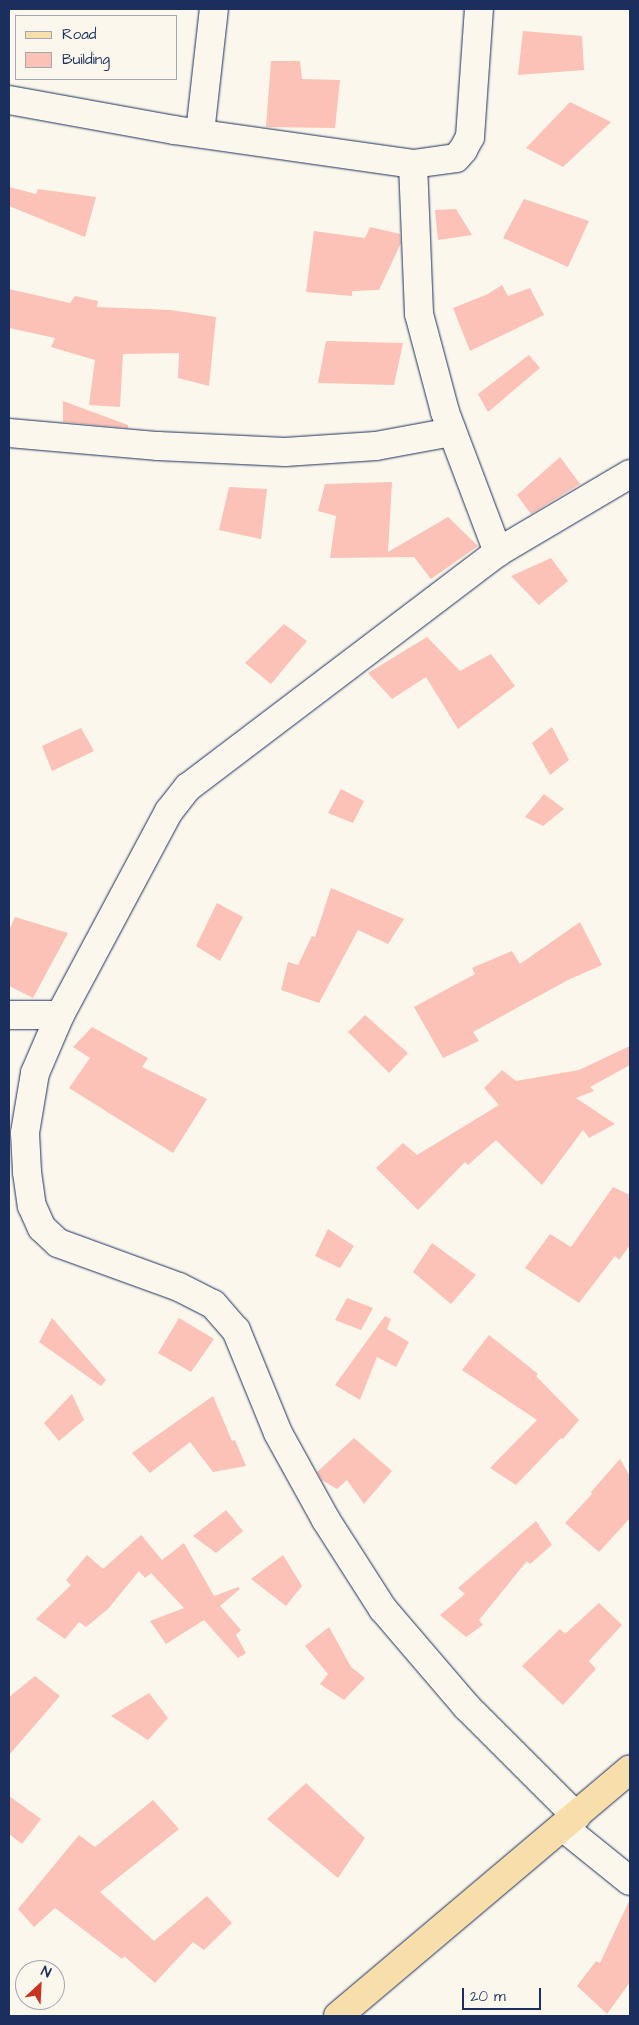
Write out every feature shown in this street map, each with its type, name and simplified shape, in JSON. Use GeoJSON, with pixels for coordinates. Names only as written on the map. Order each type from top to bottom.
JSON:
{"type":"FeatureCollection","features":[{"type":"Feature","properties":{"kind":"main road"},"geometry":{"type":"LineString","coordinates":[[338,2016],[630,1768]]}},
{"type":"Feature","properties":{"kind":"street"},"geometry":{"type":"LineString","coordinates":[[200,133],[214,9]]}},
{"type":"Feature","properties":{"kind":"street"},"geometry":{"type":"LineString","coordinates":[[9,100],[200,133],[413,164],[456,158],[470,137],[479,9]]}},
{"type":"Feature","properties":{"kind":"street"},"geometry":{"type":"LineString","coordinates":[[413,164],[419,314],[445,412],[498,552]]}},
{"type":"Feature","properties":{"kind":"street"},"geometry":{"type":"LineString","coordinates":[[9,433],[158,446],[285,452],[376,446],[452,432]]}},
{"type":"Feature","properties":{"kind":"street"},"geometry":{"type":"LineString","coordinates":[[630,474],[498,552],[188,787],[169,811],[157,831],[60,1015],[36,1073],[25,1133],[32,1206],[42,1228],[58,1243],[179,1287],[213,1304],[236,1330],[278,1433],[326,1520],[383,1609],[466,1706],[569,1821],[630,1881]]}},
{"type":"Feature","properties":{"kind":"street"},"geometry":{"type":"LineString","coordinates":[[9,1015],[60,1015]]}},
{"type":"Feature","properties":{"kind":"building"},"geometry":{"type":"Polygon","coordinates":[[[523,31],[582,36],[584,70],[518,75],[523,31]]]}},
{"type":"Feature","properties":{"kind":"building"},"geometry":{"type":"Polygon","coordinates":[[[271,61],[300,61],[302,79],[340,80],[335,128],[266,127],[271,61]]]}},
{"type":"Feature","properties":{"kind":"building"},"geometry":{"type":"Polygon","coordinates":[[[570,102],[611,122],[563,167],[526,148],[570,102]]]}},
{"type":"Feature","properties":{"kind":"building"},"geometry":{"type":"Polygon","coordinates":[[[9,187],[36,194],[38,189],[96,197],[85,237],[9,206],[9,187]]]}},
{"type":"Feature","properties":{"kind":"building"},"geometry":{"type":"Polygon","coordinates":[[[524,199],[589,221],[568,267],[503,238],[524,199]]]}},
{"type":"Feature","properties":{"kind":"building"},"geometry":{"type":"Polygon","coordinates":[[[456,209],[472,235],[438,240],[435,210],[456,209]]]}},
{"type":"Feature","properties":{"kind":"building"},"geometry":{"type":"Polygon","coordinates":[[[370,227],[400,234],[401,243],[379,290],[352,291],[352,296],[306,292],[314,231],[365,238],[370,227]]]}},
{"type":"Feature","properties":{"kind":"building"},"geometry":{"type":"Polygon","coordinates":[[[502,285],[508,296],[530,288],[544,315],[470,351],[453,308],[488,294],[502,285]]]}},
{"type":"Feature","properties":{"kind":"building"},"geometry":{"type":"Polygon","coordinates":[[[9,289],[70,303],[75,296],[98,301],[97,307],[171,310],[216,317],[209,386],[178,378],[179,353],[123,354],[120,407],[89,405],[95,360],[51,347],[55,338],[9,328],[9,289]]]}},
{"type":"Feature","properties":{"kind":"building"},"geometry":{"type":"Polygon","coordinates":[[[326,341],[403,343],[394,385],[318,383],[326,341]]]}},
{"type":"Feature","properties":{"kind":"building"},"geometry":{"type":"Polygon","coordinates":[[[529,355],[540,368],[488,412],[478,394],[529,355]]]}},
{"type":"Feature","properties":{"kind":"building"},"geometry":{"type":"Polygon","coordinates":[[[63,401],[128,425],[128,428],[63,422],[63,401]]]}},
{"type":"Feature","properties":{"kind":"building"},"geometry":{"type":"Polygon","coordinates":[[[560,457],[580,484],[531,514],[517,495],[560,457]]]}},
{"type":"Feature","properties":{"kind":"building"},"geometry":{"type":"Polygon","coordinates":[[[392,482],[388,552],[448,517],[478,546],[431,579],[414,557],[330,558],[336,516],[318,511],[325,484],[392,482]]]}},
{"type":"Feature","properties":{"kind":"building"},"geometry":{"type":"Polygon","coordinates":[[[229,487],[267,489],[261,539],[219,530],[229,487]]]}},
{"type":"Feature","properties":{"kind":"building"},"geometry":{"type":"Polygon","coordinates":[[[551,558],[568,581],[539,605],[511,576],[551,558]]]}},
{"type":"Feature","properties":{"kind":"building"},"geometry":{"type":"Polygon","coordinates":[[[284,624],[307,641],[271,684],[245,663],[284,624]]]}},
{"type":"Feature","properties":{"kind":"building"},"geometry":{"type":"Polygon","coordinates":[[[427,637],[460,671],[491,654],[515,686],[458,729],[426,677],[392,699],[368,673],[427,637]]]}},
{"type":"Feature","properties":{"kind":"building"},"geometry":{"type":"Polygon","coordinates":[[[552,727],[569,760],[550,775],[532,743],[552,727]]]}},
{"type":"Feature","properties":{"kind":"building"},"geometry":{"type":"Polygon","coordinates":[[[81,728],[94,751],[52,771],[42,746],[81,728]]]}},
{"type":"Feature","properties":{"kind":"building"},"geometry":{"type":"Polygon","coordinates":[[[341,789],[364,801],[353,823],[328,813],[341,789]]]}},
{"type":"Feature","properties":{"kind":"building"},"geometry":{"type":"Polygon","coordinates":[[[544,794],[564,809],[543,826],[525,817],[544,794]]]}},
{"type":"Feature","properties":{"kind":"building"},"geometry":{"type":"Polygon","coordinates":[[[331,888],[404,919],[388,944],[358,930],[319,1003],[281,990],[288,962],[298,965],[312,936],[315,937],[331,888]]]}},
{"type":"Feature","properties":{"kind":"building"},"geometry":{"type":"Polygon","coordinates":[[[217,903],[243,917],[220,961],[196,946],[217,903]]]}},
{"type":"Feature","properties":{"kind":"building"},"geometry":{"type":"Polygon","coordinates":[[[15,917],[68,933],[33,998],[9,986],[9,930],[15,917]]]}},
{"type":"Feature","properties":{"kind":"building"},"geometry":{"type":"Polygon","coordinates":[[[580,922],[602,965],[568,980],[473,1032],[479,1041],[443,1058],[414,1007],[475,974],[472,968],[512,951],[520,964],[580,922]]]}},
{"type":"Feature","properties":{"kind":"building"},"geometry":{"type":"Polygon","coordinates":[[[365,1015],[408,1053],[389,1073],[348,1032],[365,1015]]]}},
{"type":"Feature","properties":{"kind":"building"},"geometry":{"type":"Polygon","coordinates":[[[92,1027],[148,1058],[142,1067],[207,1099],[173,1153],[69,1088],[90,1058],[73,1047],[92,1027]]]}},
{"type":"Feature","properties":{"kind":"building"},"geometry":{"type":"Polygon","coordinates":[[[630,1046],[630,1065],[590,1087],[594,1091],[576,1098],[615,1124],[589,1138],[583,1130],[542,1185],[496,1140],[468,1165],[465,1162],[418,1210],[376,1168],[403,1143],[417,1155],[499,1105],[484,1088],[502,1070],[516,1081],[579,1070],[630,1046]]]}},
{"type":"Feature","properties":{"kind":"building"},"geometry":{"type":"Polygon","coordinates":[[[613,1187],[630,1195],[630,1245],[619,1260],[615,1256],[579,1303],[525,1268],[550,1234],[571,1247],[613,1187]]]}},
{"type":"Feature","properties":{"kind":"building"},"geometry":{"type":"Polygon","coordinates":[[[328,1229],[354,1246],[340,1268],[315,1256],[328,1229]]]}},
{"type":"Feature","properties":{"kind":"building"},"geometry":{"type":"Polygon","coordinates":[[[432,1243],[476,1275],[451,1304],[413,1272],[432,1243]]]}},
{"type":"Feature","properties":{"kind":"building"},"geometry":{"type":"Polygon","coordinates":[[[347,1298],[373,1308],[361,1330],[335,1320],[347,1298]]]}},
{"type":"Feature","properties":{"kind":"building"},"geometry":{"type":"Polygon","coordinates":[[[385,1316],[391,1319],[387,1329],[409,1342],[396,1367],[377,1357],[360,1400],[335,1385],[385,1316]]]}},
{"type":"Feature","properties":{"kind":"building"},"geometry":{"type":"Polygon","coordinates":[[[52,1318],[106,1380],[101,1386],[39,1342],[52,1318]]]}},
{"type":"Feature","properties":{"kind":"building"},"geometry":{"type":"Polygon","coordinates":[[[179,1318],[214,1339],[191,1372],[158,1353],[179,1318]]]}},
{"type":"Feature","properties":{"kind":"building"},"geometry":{"type":"Polygon","coordinates":[[[489,1335],[538,1374],[536,1376],[579,1420],[563,1439],[561,1438],[516,1485],[490,1468],[537,1420],[462,1370],[489,1335]]]}},
{"type":"Feature","properties":{"kind":"building"},"geometry":{"type":"Polygon","coordinates":[[[72,1394],[84,1420],[59,1441],[44,1423],[72,1394]]]}},
{"type":"Feature","properties":{"kind":"building"},"geometry":{"type":"Polygon","coordinates":[[[213,1396],[232,1441],[235,1440],[246,1466],[213,1472],[190,1442],[150,1473],[132,1453],[213,1396]]]}},
{"type":"Feature","properties":{"kind":"building"},"geometry":{"type":"Polygon","coordinates":[[[354,1438],[392,1471],[364,1504],[347,1480],[337,1489],[322,1480],[317,1472],[354,1438]]]}},
{"type":"Feature","properties":{"kind":"building"},"geometry":{"type":"Polygon","coordinates":[[[620,1459],[630,1476],[630,1518],[599,1552],[565,1523],[592,1494],[591,1492],[620,1459]]]}},
{"type":"Feature","properties":{"kind":"building"},"geometry":{"type":"Polygon","coordinates":[[[226,1510],[243,1531],[216,1553],[193,1536],[226,1510]]]}},
{"type":"Feature","properties":{"kind":"building"},"geometry":{"type":"Polygon","coordinates":[[[536,1521],[552,1545],[530,1564],[527,1561],[479,1620],[483,1625],[466,1637],[440,1615],[465,1594],[458,1588],[536,1521]]]}},
{"type":"Feature","properties":{"kind":"building"},"geometry":{"type":"Polygon","coordinates":[[[141,1535],[162,1560],[184,1543],[214,1596],[238,1587],[240,1589],[220,1606],[241,1630],[236,1635],[246,1653],[238,1658],[204,1620],[166,1644],[150,1621],[184,1608],[151,1573],[145,1578],[139,1571],[108,1609],[86,1627],[79,1622],[65,1639],[36,1619],[71,1585],[66,1580],[87,1555],[103,1569],[141,1535]]]}},
{"type":"Feature","properties":{"kind":"building"},"geometry":{"type":"Polygon","coordinates":[[[283,1555],[302,1586],[286,1606],[251,1579],[283,1555]]]}},
{"type":"Feature","properties":{"kind":"building"},"geometry":{"type":"Polygon","coordinates":[[[599,1603],[622,1625],[589,1661],[596,1669],[563,1705],[522,1666],[560,1629],[565,1634],[599,1603]]]}},
{"type":"Feature","properties":{"kind":"building"},"geometry":{"type":"Polygon","coordinates":[[[329,1627],[351,1667],[365,1678],[344,1700],[320,1684],[328,1674],[305,1646],[329,1627]]]}},
{"type":"Feature","properties":{"kind":"building"},"geometry":{"type":"Polygon","coordinates":[[[35,1676],[60,1696],[9,1755],[9,1697],[35,1676]]]}},
{"type":"Feature","properties":{"kind":"building"},"geometry":{"type":"Polygon","coordinates":[[[149,1693],[168,1718],[148,1740],[111,1716],[149,1693]]]}},
{"type":"Feature","properties":{"kind":"building"},"geometry":{"type":"Polygon","coordinates":[[[306,1783],[365,1838],[338,1878],[267,1819],[306,1783]]]}},
{"type":"Feature","properties":{"kind":"building"},"geometry":{"type":"Polygon","coordinates":[[[9,1796],[41,1819],[22,1844],[9,1834],[9,1796]]]}},
{"type":"Feature","properties":{"kind":"building"},"geometry":{"type":"Polygon","coordinates":[[[153,1800],[179,1829],[100,1892],[154,1941],[207,1896],[232,1923],[204,1950],[193,1942],[155,1983],[124,1956],[122,1959],[55,1908],[34,1927],[18,1909],[79,1835],[95,1847],[153,1800]]]}},
{"type":"Feature","properties":{"kind":"building"},"geometry":{"type":"Polygon","coordinates":[[[630,1899],[630,1982],[607,2014],[577,1986],[596,1961],[600,1963],[630,1899]]]}}]}
